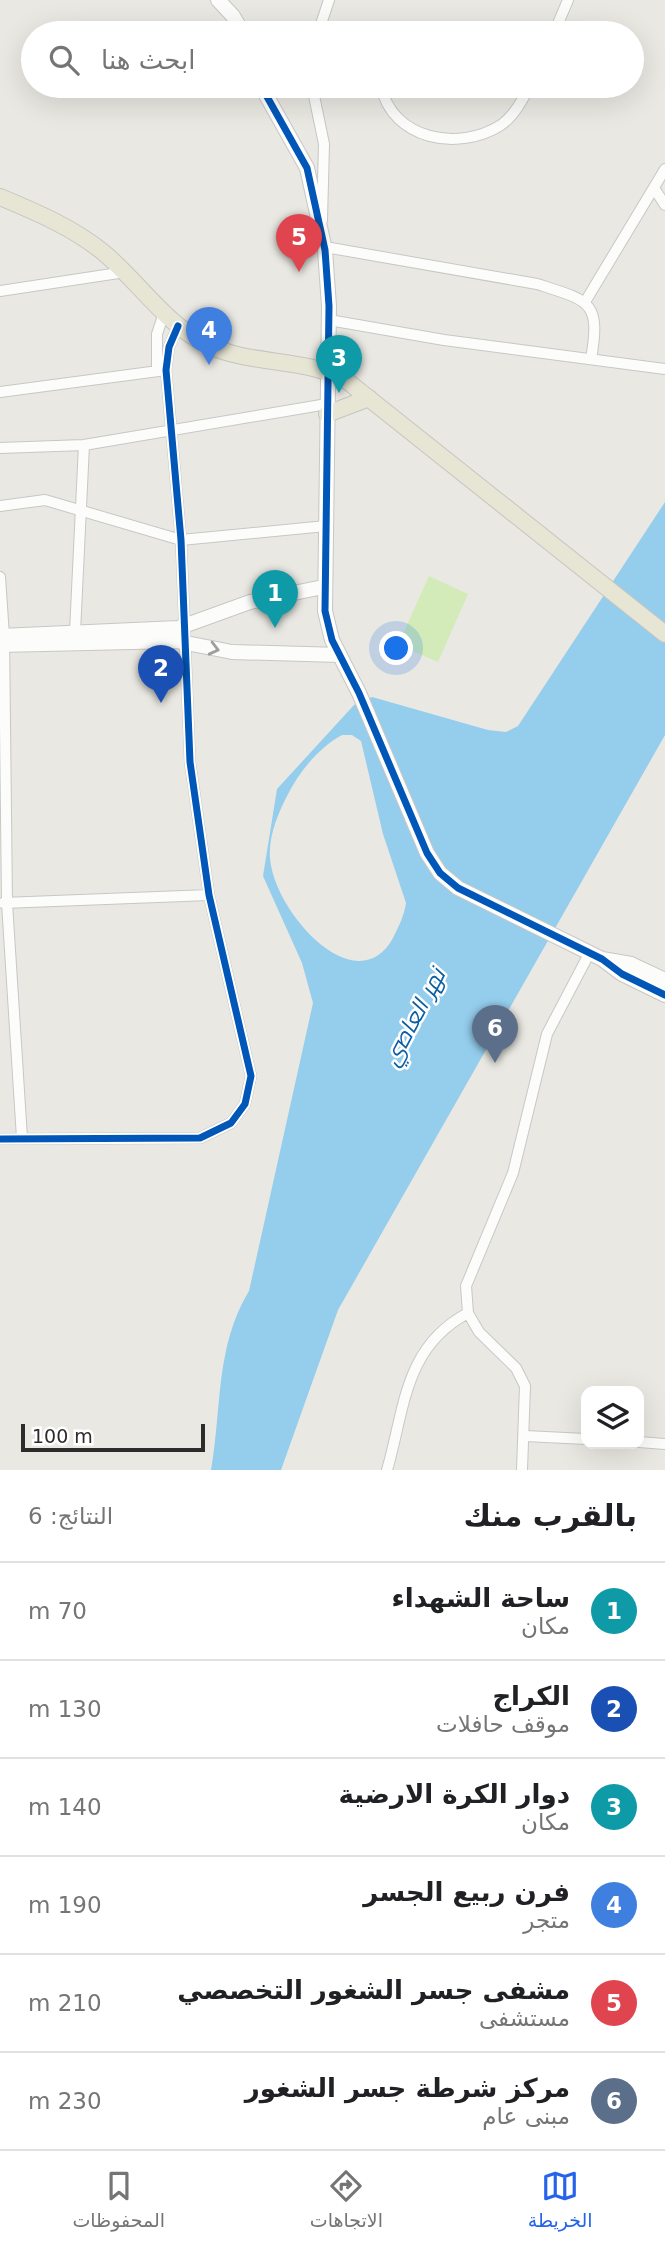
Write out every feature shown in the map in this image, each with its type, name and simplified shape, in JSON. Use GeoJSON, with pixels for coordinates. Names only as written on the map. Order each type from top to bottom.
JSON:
{"type":"FeatureCollection","features":[{"type":"Feature","properties":{"kind":"main road"},"geometry":{"type":"LineString","coordinates":[[0,197],[74,232],[125,272],[178,326],[207,345],[230,353],[327,371],[369,398],[665,634]]}},
{"type":"Feature","properties":{"kind":"main road"},"geometry":{"type":"LineString","coordinates":[[327,409],[369,398]]}},
{"type":"Feature","properties":{"kind":"street"},"geometry":{"type":"LineString","coordinates":[[218,0],[236,21]]}},
{"type":"Feature","properties":{"kind":"street"},"geometry":{"type":"LineString","coordinates":[[322,21],[329,0]]}},
{"type":"Feature","properties":{"kind":"street"},"geometry":{"type":"LineString","coordinates":[[559,21],[568,0]]}},
{"type":"Feature","properties":{"kind":"street"},"geometry":{"type":"LineString","coordinates":[[268,98],[302,156],[311,181],[323,240]]}},
{"type":"Feature","properties":{"kind":"street"},"geometry":{"type":"LineString","coordinates":[[314,98],[324,144],[323,240],[329,320],[327,526],[323,587],[330,631],[427,853],[440,873],[458,888],[596,956],[622,974],[665,995]]}},
{"type":"Feature","properties":{"kind":"street"},"geometry":{"type":"LineString","coordinates":[[386,98],[403,124],[423,134],[447,140],[478,137],[503,124],[521,98]]}},
{"type":"Feature","properties":{"kind":"street"},"geometry":{"type":"LineString","coordinates":[[585,302],[665,169]]}},
{"type":"Feature","properties":{"kind":"street"},"geometry":{"type":"LineString","coordinates":[[654,188],[665,205]]}},
{"type":"Feature","properties":{"kind":"street"},"geometry":{"type":"LineString","coordinates":[[323,240],[537,284],[585,302],[594,314],[596,329],[591,359]]}},
{"type":"Feature","properties":{"kind":"street"},"geometry":{"type":"LineString","coordinates":[[0,291],[125,272]]}},
{"type":"Feature","properties":{"kind":"street"},"geometry":{"type":"LineString","coordinates":[[0,1139],[200,1138],[231,1123],[245,1104],[251,1076],[209,895],[190,762],[181,540],[172,428],[157,334],[164,313]]}},
{"type":"Feature","properties":{"kind":"street"},"geometry":{"type":"LineString","coordinates":[[329,320],[665,369]]}},
{"type":"Feature","properties":{"kind":"street"},"geometry":{"type":"LineString","coordinates":[[161,370],[178,326]]}},
{"type":"Feature","properties":{"kind":"street"},"geometry":{"type":"LineString","coordinates":[[0,392],[161,370]]}},
{"type":"Feature","properties":{"kind":"street"},"geometry":{"type":"LineString","coordinates":[[0,447],[85,445],[172,428],[327,409]]}},
{"type":"Feature","properties":{"kind":"street"},"geometry":{"type":"LineString","coordinates":[[75,632],[85,445]]}},
{"type":"Feature","properties":{"kind":"street"},"geometry":{"type":"LineString","coordinates":[[0,506],[45,500],[80,508],[181,540],[327,526]]}},
{"type":"Feature","properties":{"kind":"street"},"geometry":{"type":"LineString","coordinates":[[0,577],[4,903],[22,1138]]}},
{"type":"Feature","properties":{"kind":"street"},"geometry":{"type":"LineString","coordinates":[[2,640],[75,632],[184,627],[234,607],[323,587]]}},
{"type":"Feature","properties":{"kind":"street"},"geometry":{"type":"LineString","coordinates":[[2,640],[185,642],[232,652],[340,655]]}},
{"type":"Feature","properties":{"kind":"street"},"geometry":{"type":"LineString","coordinates":[[4,903],[209,895]]}},
{"type":"Feature","properties":{"kind":"street"},"geometry":{"type":"LineString","coordinates":[[596,956],[631,964],[665,980]]}},
{"type":"Feature","properties":{"kind":"street"},"geometry":{"type":"LineString","coordinates":[[522,1470],[526,1385],[516,1368],[479,1332],[468,1313],[466,1286],[513,1173],[547,1034],[596,956]]}},
{"type":"Feature","properties":{"kind":"street"},"geometry":{"type":"LineString","coordinates":[[387,1470],[406,1392],[417,1361],[430,1340],[445,1325],[468,1313]]}},
{"type":"Feature","properties":{"kind":"street"},"geometry":{"type":"LineString","coordinates":[[525,1436],[581,1439]]}},
{"type":"Feature","properties":{"kind":"street"},"geometry":{"type":"LineString","coordinates":[[644,1442],[665,1444]]}},
{"type":"Feature","properties":{"kind":"green space"},"geometry":{"type":"Polygon","coordinates":[[[429,576],[468,594],[438,662],[398,645],[429,576]]]}},
{"type":"Feature","properties":{"kind":"water","name":"نهر العاصي"},"geometry":{"type":"Polygon","coordinates":[[[665,502],[665,735],[338,1310],[281,1470],[211,1470],[225,1356],[238,1312],[249,1291],[313,1003],[302,963],[263,876],[277,789],[354,705],[372,697],[488,730],[506,732],[518,726],[665,502]],[[342,735],[333,740],[303,771],[280,810],[270,849],[272,871],[282,895],[297,919],[315,940],[336,954],[357,961],[377,956],[393,938],[406,903],[383,834],[361,741],[352,735],[342,735]]]}},
{"type":"Feature","properties":{"kind":"cycle path"},"geometry":{"type":"LineString","coordinates":[[268,98],[307,168],[325,250],[329,306],[325,611],[332,640],[359,693],[427,853],[440,873],[458,888],[602,959],[622,974],[665,995]]}},
{"type":"Feature","properties":{"kind":"cycle path"},"geometry":{"type":"LineString","coordinates":[[0,1139],[200,1138],[231,1123],[245,1104],[251,1076],[209,895],[190,762],[181,540],[166,370],[169,347],[178,326]]}},
{"type":"Feature","properties":{"kind":"place","name":"مشفى جسر الشغور التخصصي"},"geometry":{"type":"Point","coordinates":[299,272]}},
{"type":"Feature","properties":{"kind":"place","name":"فرن ربيع الجسر"},"geometry":{"type":"Point","coordinates":[209,365]}},
{"type":"Feature","properties":{"kind":"place","name":"دوار الكرة الارضية"},"geometry":{"type":"Point","coordinates":[339,393]}},
{"type":"Feature","properties":{"kind":"place","name":"ساحة الشهداء"},"geometry":{"type":"Point","coordinates":[275,628]}},
{"type":"Feature","properties":{"kind":"place","name":"الكراج"},"geometry":{"type":"Point","coordinates":[161,703]}},
{"type":"Feature","properties":{"kind":"place","name":"مركز شرطة جسر الشغور"},"geometry":{"type":"Point","coordinates":[495,1063]}}]}
